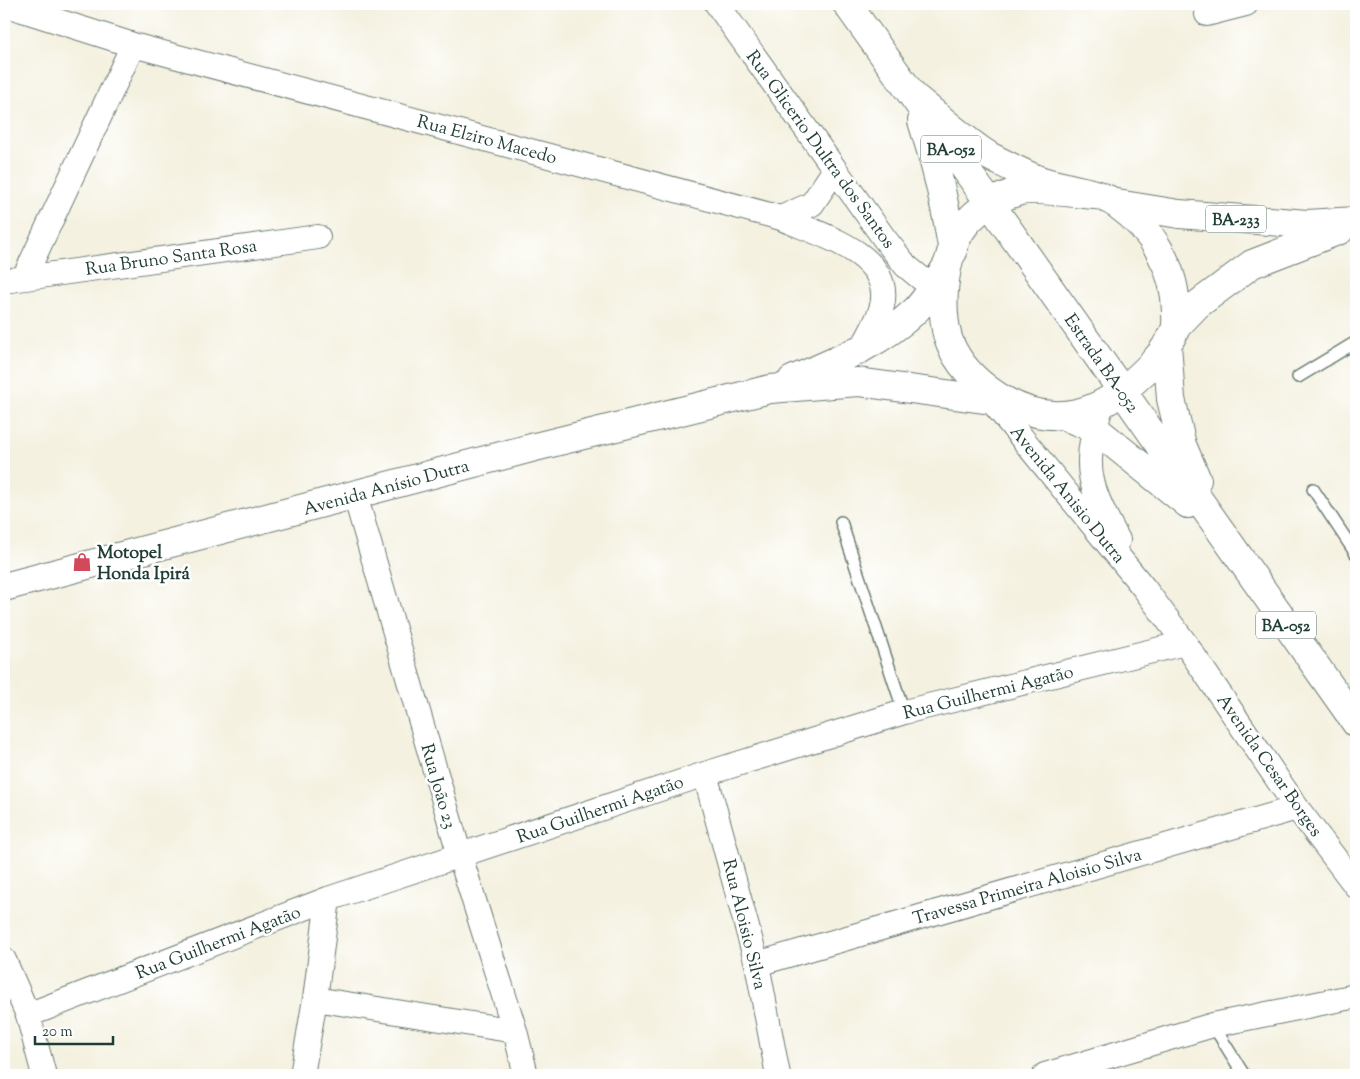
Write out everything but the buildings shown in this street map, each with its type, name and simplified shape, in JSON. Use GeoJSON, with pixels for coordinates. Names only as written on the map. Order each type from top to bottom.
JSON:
{"type":"FeatureCollection","features":[{"type":"Feature","properties":{"kind":"main road","name":"Estrada BA-052"},"geometry":{"type":"LineString","coordinates":[[847,4],[990,202],[1105,409],[1217,527],[1356,723]]}},
{"type":"Feature","properties":{"kind":"main road"},"geometry":{"type":"LineString","coordinates":[[914,96],[989,155],[1040,180],[1106,200],[1150,235],[1166,263],[1176,295],[1172,336],[1171,399],[1182,445],[1217,527]]}},
{"type":"Feature","properties":{"kind":"main road"},"geometry":{"type":"LineString","coordinates":[[770,389],[860,351],[916,310],[933,288],[950,258],[947,216],[933,158],[914,96]]}},
{"type":"Feature","properties":{"kind":"main road","name":"BA-233"},"geometry":{"type":"LineString","coordinates":[[1022,191],[1106,200],[1179,214],[1307,224],[1356,222],[1252,264],[1197,305],[1147,371],[1105,409],[1064,416],[1041,415],[1020,409],[990,392],[967,371],[952,349],[944,323],[943,297],[950,258],[964,225],[990,202],[1022,191]]}},
{"type":"Feature","properties":{"kind":"main road"},"geometry":{"type":"LineString","coordinates":[[770,389],[858,382],[992,400],[1020,409]]}},
{"type":"Feature","properties":{"kind":"main road","name":"Avenida Anísio Dutra"},"geometry":{"type":"LineString","coordinates":[[4,588],[535,447],[770,389]]}},
{"type":"Feature","properties":{"kind":"main road"},"geometry":{"type":"LineString","coordinates":[[1105,409],[1217,527]]}},
{"type":"Feature","properties":{"kind":"street","name":"Rua Elziro Macedo"},"geometry":{"type":"LineString","coordinates":[[4,4],[133,45],[781,218],[857,252],[869,261],[881,281],[883,304],[878,319],[860,351]]}},
{"type":"Feature","properties":{"kind":"street","name":"Rua Glicerio Dultra dos Santos"},"geometry":{"type":"LineString","coordinates":[[717,4],[834,171],[906,266],[933,288]]}},
{"type":"Feature","properties":{"kind":"street"},"geometry":{"type":"LineString","coordinates":[[1207,14],[1246,4]]}},
{"type":"Feature","properties":{"kind":"street","name":"Rua Bruno Santa Rosa"},"geometry":{"type":"LineString","coordinates":[[14,279],[133,45]]}},
{"type":"Feature","properties":{"kind":"street"},"geometry":{"type":"LineString","coordinates":[[781,218],[812,204],[834,171]]}},
{"type":"Feature","properties":{"kind":"street","name":"Rua Bruno Santa Rosa"},"geometry":{"type":"LineString","coordinates":[[14,279],[318,236]]}},
{"type":"Feature","properties":{"kind":"street","name":"Avenida Anisio Dutra"},"geometry":{"type":"LineString","coordinates":[[992,400],[1144,588],[1185,643]]}},
{"type":"Feature","properties":{"kind":"street","name":"Avenida Anisio Dutra"},"geometry":{"type":"LineString","coordinates":[[1105,409],[1089,463],[1095,496],[1144,588]]}},
{"type":"Feature","properties":{"kind":"street","name":"Rua João 23"},"geometry":{"type":"LineString","coordinates":[[355,495],[460,856],[515,1031],[526,1075]]}},
{"type":"Feature","properties":{"kind":"street","name":"Rua Guilhermi Agatão"},"geometry":{"type":"LineString","coordinates":[[28,1015],[328,900],[705,774],[904,712],[1185,643]]}},
{"type":"Feature","properties":{"kind":"street","name":"Avenida Cesar Borges"},"geometry":{"type":"LineString","coordinates":[[1185,643],[1297,808],[1356,886]]}},
{"type":"Feature","properties":{"kind":"street","name":"Rua Aloisio Silva"},"geometry":{"type":"LineString","coordinates":[[705,774],[757,964],[778,1075]]}},
{"type":"Feature","properties":{"kind":"street","name":"Travessa Primeira Aloisio Silva"},"geometry":{"type":"LineString","coordinates":[[757,964],[1297,808]]}},
{"type":"Feature","properties":{"kind":"street"},"geometry":{"type":"LineString","coordinates":[[302,1075],[315,998],[328,900]]}},
{"type":"Feature","properties":{"kind":"street"},"geometry":{"type":"LineString","coordinates":[[4,960],[28,1015],[44,1075]]}},
{"type":"Feature","properties":{"kind":"street"},"geometry":{"type":"LineString","coordinates":[[1045,1075],[1213,1026],[1356,996]]}},
{"type":"Feature","properties":{"kind":"street"},"geometry":{"type":"LineString","coordinates":[[315,998],[515,1031]]}},
{"type":"Feature","properties":{"kind":"lane"},"geometry":{"type":"LineString","coordinates":[[1298,377],[1356,342]]}},
{"type":"Feature","properties":{"kind":"lane"},"geometry":{"type":"LineString","coordinates":[[1313,489],[1356,554]]}},
{"type":"Feature","properties":{"kind":"lane"},"geometry":{"type":"LineString","coordinates":[[841,522],[904,712]]}},
{"type":"Feature","properties":{"kind":"lane"},"geometry":{"type":"LineString","coordinates":[[1213,1026],[1244,1075]]}},
{"type":"Feature","properties":{"kind":"place","name":"Motopel Honda Ipirá"},"geometry":{"type":"Point","coordinates":[82,562]}}]}
